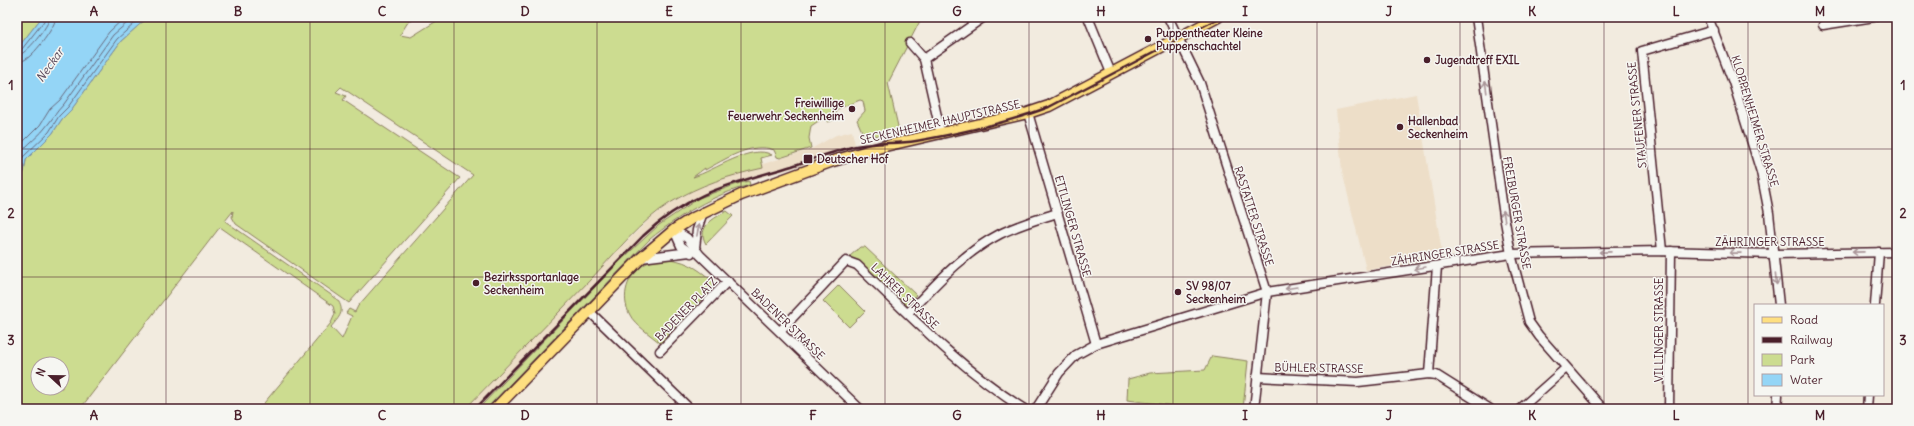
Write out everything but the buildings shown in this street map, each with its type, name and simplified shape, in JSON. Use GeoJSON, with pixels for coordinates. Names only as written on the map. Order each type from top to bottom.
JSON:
{"type":"FeatureCollection","features":[{"type":"Feature","properties":{"kind":"main road","name":"SECKENHEIMER HAUPTSTRASSE"},"geometry":{"type":"LineString","coordinates":[[494,409],[641,258],[674,230],[703,212],[740,195],[809,169],[885,146],[1028,113],[1049,106],[1218,17]]}},
{"type":"Feature","properties":{"kind":"street"},"geometry":{"type":"LineString","coordinates":[[924,59],[984,17]]}},
{"type":"Feature","properties":{"kind":"street"},"geometry":{"type":"LineString","coordinates":[[1088,17],[1111,72]]}},
{"type":"Feature","properties":{"kind":"street","name":"RASTATTER STRASSE"},"geometry":{"type":"LineString","coordinates":[[1168,17],[1200,83],[1267,292],[1254,409]]}},
{"type":"Feature","properties":{"kind":"street","name":"FREIBURGER STRASSE"},"geometry":{"type":"LineString","coordinates":[[1476,17],[1504,216],[1511,254],[1529,322],[1566,368],[1603,409]]}},
{"type":"Feature","properties":{"kind":"street","name":"KLOPPENHEIMER STRASSE"},"geometry":{"type":"LineString","coordinates":[[1708,17],[1734,82],[1761,172],[1769,213],[1779,304]]}},
{"type":"Feature","properties":{"kind":"street"},"geometry":{"type":"LineString","coordinates":[[1823,25],[1874,17]]}},
{"type":"Feature","properties":{"kind":"street","name":"STAUFENER STRASSE"},"geometry":{"type":"LineString","coordinates":[[1662,251],[1642,51],[1714,30]]}},
{"type":"Feature","properties":{"kind":"street"},"geometry":{"type":"LineString","coordinates":[[910,43],[924,59],[941,134]]}},
{"type":"Feature","properties":{"kind":"street","name":"ETTLINGER STRASSE"},"geometry":{"type":"LineString","coordinates":[[1028,113],[1096,344]]}},
{"type":"Feature","properties":{"kind":"street"},"geometry":{"type":"LineString","coordinates":[[641,258],[695,252],[697,230],[703,212]]}},
{"type":"Feature","properties":{"kind":"street"},"geometry":{"type":"LineString","coordinates":[[908,313],[953,266],[982,244],[1001,233],[1057,212]]}},
{"type":"Feature","properties":{"kind":"street","name":"BADENER STRASSE"},"geometry":{"type":"LineString","coordinates":[[674,230],[677,241],[695,252],[728,281],[860,409]]}},
{"type":"Feature","properties":{"kind":"street","name":"ZÄHRINGER STRASSE"},"geometry":{"type":"LineString","coordinates":[[1036,409],[1059,373],[1076,355],[1096,344],[1267,292],[1511,254],[1662,251],[1774,254],[1897,252]]}},
{"type":"Feature","properties":{"kind":"street","name":"VILLINGER STRASSE"},"geometry":{"type":"LineString","coordinates":[[1670,251],[1670,409]]}},
{"type":"Feature","properties":{"kind":"street"},"geometry":{"type":"LineString","coordinates":[[1875,304],[1879,252]]}},
{"type":"Feature","properties":{"kind":"street","name":"LAHRER STRASSE"},"geometry":{"type":"LineString","coordinates":[[780,331],[846,261],[858,265],[967,368],[995,391],[1024,409]]}},
{"type":"Feature","properties":{"kind":"street"},"geometry":{"type":"LineString","coordinates":[[1437,266],[1429,374],[1436,376],[1490,409]]}},
{"type":"Feature","properties":{"kind":"street","name":"BADENER PLATZ"},"geometry":{"type":"LineString","coordinates":[[660,351],[728,281]]}},
{"type":"Feature","properties":{"kind":"street"},"geometry":{"type":"LineString","coordinates":[[589,311],[690,409]]}},
{"type":"Feature","properties":{"kind":"street"},"geometry":{"type":"LineString","coordinates":[[1520,409],[1566,368]]}},
{"type":"Feature","properties":{"kind":"street","name":"BÜHLER STRASSE"},"geometry":{"type":"LineString","coordinates":[[1257,377],[1358,382],[1429,374]]}},
{"type":"Feature","properties":{"kind":"street"},"geometry":{"type":"LineString","coordinates":[[1777,409],[1778,396]]}},
{"type":"Feature","properties":{"kind":"street"},"geometry":{"type":"LineString","coordinates":[[1867,409],[1868,396]]}},
{"type":"Feature","properties":{"kind":"shaded area"},"geometry":{"type":"Polygon","coordinates":[[[1416,94],[1443,258],[1366,270],[1342,171],[1336,110],[1416,94]]]}},
{"type":"Feature","properties":{"kind":"shaded area"},"geometry":{"type":"Polygon","coordinates":[[[852,131],[856,149],[745,182],[678,211],[659,225],[620,261],[477,409],[465,409],[622,246],[651,218],[669,204],[697,189],[734,174],[763,168],[763,164],[811,149],[836,135],[852,131]]]}},
{"type":"Feature","properties":{"kind":"green space"},"geometry":{"type":"Polygon","coordinates":[[[22,17],[42,17],[17,49],[17,23],[22,17]]]}},
{"type":"Feature","properties":{"kind":"green space"},"geometry":{"type":"Polygon","coordinates":[[[148,17],[414,17],[408,22],[400,35],[411,37],[443,17],[922,17],[888,83],[900,135],[893,135],[892,131],[889,132],[889,135],[864,136],[857,120],[865,111],[863,101],[860,100],[835,110],[837,119],[828,122],[823,118],[811,126],[809,138],[811,148],[780,158],[777,157],[774,150],[757,148],[738,153],[705,170],[705,168],[693,177],[744,155],[764,152],[772,155],[761,158],[763,168],[727,177],[692,191],[670,203],[638,228],[592,278],[465,409],[259,409],[331,323],[335,314],[333,306],[220,227],[80,409],[17,409],[17,181],[24,172],[26,160],[52,134],[62,119],[71,110],[121,41],[148,17]],[[341,87],[336,92],[346,96],[343,100],[460,178],[349,303],[236,224],[232,217],[233,211],[225,221],[337,299],[341,307],[341,311],[339,317],[331,327],[342,339],[352,316],[346,313],[349,309],[355,312],[358,306],[473,175],[341,87]]]}},
{"type":"Feature","properties":{"kind":"green space"},"geometry":{"type":"Polygon","coordinates":[[[749,181],[750,185],[723,194],[697,207],[650,239],[486,409],[478,409],[620,261],[659,225],[699,198],[749,181]]]}},
{"type":"Feature","properties":{"kind":"green space"},"geometry":{"type":"Polygon","coordinates":[[[727,211],[733,216],[706,244],[703,238],[705,228],[712,220],[727,211]]]}},
{"type":"Feature","properties":{"kind":"green space"},"geometry":{"type":"Polygon","coordinates":[[[860,247],[865,247],[916,295],[905,307],[856,260],[849,257],[860,247]]]}},
{"type":"Feature","properties":{"kind":"green space"},"geometry":{"type":"Polygon","coordinates":[[[670,259],[684,262],[695,268],[716,284],[660,343],[639,326],[632,318],[627,308],[626,294],[627,286],[630,280],[639,268],[645,264],[657,260],[670,259]]]}},
{"type":"Feature","properties":{"kind":"green space"},"geometry":{"type":"Polygon","coordinates":[[[839,285],[865,311],[849,327],[823,301],[839,285]]]}},
{"type":"Feature","properties":{"kind":"green space"},"geometry":{"type":"Polygon","coordinates":[[[1212,356],[1248,361],[1243,409],[1200,409],[1127,400],[1128,379],[1150,373],[1205,370],[1212,356]]]}},
{"type":"Feature","properties":{"kind":"water","name":"Neckar"},"geometry":{"type":"Polygon","coordinates":[[[42,17],[148,17],[121,41],[52,134],[26,160],[24,172],[17,181],[17,49],[42,17]]]}},
{"type":"Feature","properties":{"kind":"railway"},"geometry":{"type":"LineString","coordinates":[[475,409],[643,236],[661,221],[695,199],[731,184],[848,148],[879,143],[909,142],[933,138],[984,127],[1033,113],[1049,107],[1221,17]]}},
{"type":"Feature","properties":{"kind":"place","name":"Puppentheater Kleine Puppenschachtel"},"geometry":{"type":"Point","coordinates":[1148,39]}},
{"type":"Feature","properties":{"kind":"place","name":"Jugendtreff EXIL"},"geometry":{"type":"Point","coordinates":[1427,60]}},
{"type":"Feature","properties":{"kind":"place","name":"Freiwillige Feuerwehr Seckenheim"},"geometry":{"type":"Point","coordinates":[852,109]}},
{"type":"Feature","properties":{"kind":"place","name":"Hallenbad Seckenheim"},"geometry":{"type":"Point","coordinates":[1400,127]}},
{"type":"Feature","properties":{"kind":"place","name":"Deutscher Hof"},"geometry":{"type":"Point","coordinates":[808,159]}},
{"type":"Feature","properties":{"kind":"place","name":"Bezirkssportanlage Seckenheim"},"geometry":{"type":"Point","coordinates":[476,283]}},
{"type":"Feature","properties":{"kind":"place","name":"SV 98/07 Seckenheim"},"geometry":{"type":"Point","coordinates":[1178,292]}}]}
